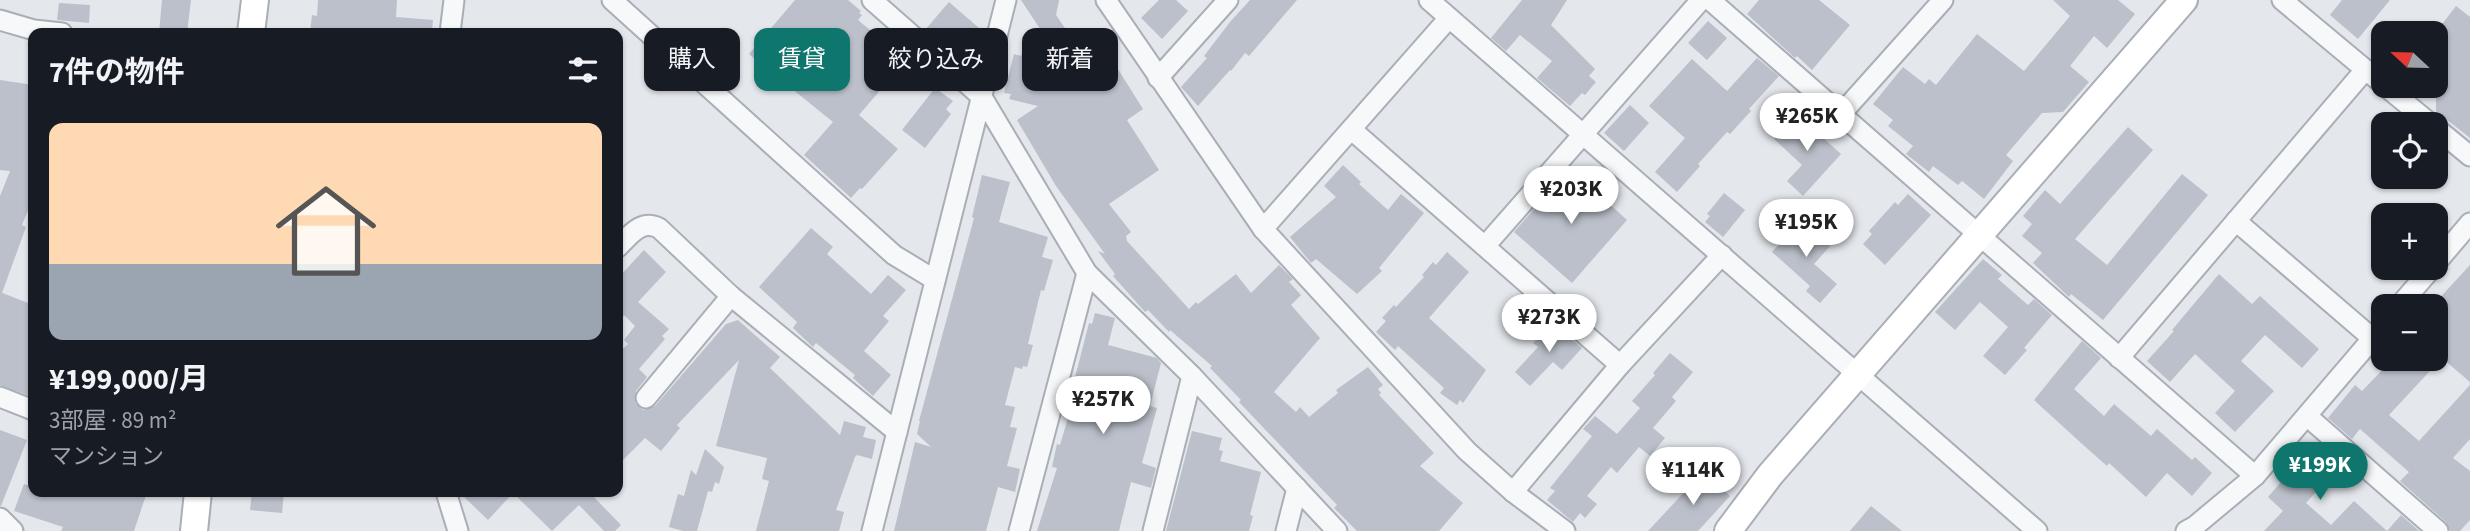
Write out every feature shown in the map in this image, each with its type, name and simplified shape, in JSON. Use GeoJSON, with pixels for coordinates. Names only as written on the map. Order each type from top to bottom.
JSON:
{"type":"FeatureCollection","features":[{"type":"Feature","properties":{"kind":"street"},"geometry":{"type":"LineString","coordinates":[[252,28],[255,0]]}},
{"type":"Feature","properties":{"kind":"street"},"geometry":{"type":"LineString","coordinates":[[451,28],[454,0]]}},
{"type":"Feature","properties":{"kind":"street"},"geometry":{"type":"LineString","coordinates":[[612,0],[894,255],[934,281]]}},
{"type":"Feature","properties":{"kind":"street"},"geometry":{"type":"LineString","coordinates":[[872,0],[982,97],[1087,273],[1192,376],[1338,531]]}},
{"type":"Feature","properties":{"kind":"street"},"geometry":{"type":"LineString","coordinates":[[872,531],[1006,0]]}},
{"type":"Feature","properties":{"kind":"street"},"geometry":{"type":"LineString","coordinates":[[1106,0],[1263,229],[1467,451],[1513,492],[1565,531]]}},
{"type":"Feature","properties":{"kind":"street"},"geometry":{"type":"LineString","coordinates":[[1158,78],[1227,0]]}},
{"type":"Feature","properties":{"kind":"street"},"geometry":{"type":"LineString","coordinates":[[1429,0],[2037,531]]}},
{"type":"Feature","properties":{"kind":"street"},"geometry":{"type":"LineString","coordinates":[[1485,246],[1701,0]]}},
{"type":"Feature","properties":{"kind":"street"},"geometry":{"type":"LineString","coordinates":[[1710,0],[2255,476]]}},
{"type":"Feature","properties":{"kind":"street"},"geometry":{"type":"LineString","coordinates":[[1841,114],[1943,0]]}},
{"type":"Feature","properties":{"kind":"street"},"geometry":{"type":"LineString","coordinates":[[1728,531],[1770,475],[2184,0]]}},
{"type":"Feature","properties":{"kind":"street"},"geometry":{"type":"LineString","coordinates":[[2282,0],[2371,75]]}},
{"type":"Feature","properties":{"kind":"street"},"geometry":{"type":"LineString","coordinates":[[1263,229],[1449,18]]}},
{"type":"Feature","properties":{"kind":"street"},"geometry":{"type":"LineString","coordinates":[[0,20],[31,28]]}},
{"type":"Feature","properties":{"kind":"street"},"geometry":{"type":"LineString","coordinates":[[2119,358],[2365,70]]}},
{"type":"Feature","properties":{"kind":"street"},"geometry":{"type":"LineString","coordinates":[[2400,98],[2417,112]]}},
{"type":"Feature","properties":{"kind":"street"},"geometry":{"type":"LineString","coordinates":[[1352,130],[1620,365]]}},
{"type":"Feature","properties":{"kind":"street"},"geometry":{"type":"LineString","coordinates":[[2448,138],[2470,156]]}},
{"type":"Feature","properties":{"kind":"street"},"geometry":{"type":"LineString","coordinates":[[2236,221],[2371,327]]}},
{"type":"Feature","properties":{"kind":"street"},"geometry":{"type":"LineString","coordinates":[[2448,249],[2470,223]]}},
{"type":"Feature","properties":{"kind":"street"},"geometry":{"type":"LineString","coordinates":[[623,242],[638,227],[654,225],[731,296],[897,432]]}},
{"type":"Feature","properties":{"kind":"street"},"geometry":{"type":"LineString","coordinates":[[1513,492],[1620,365],[1722,255]]}},
{"type":"Feature","properties":{"kind":"street"},"geometry":{"type":"LineString","coordinates":[[1019,531],[1087,273]]}},
{"type":"Feature","properties":{"kind":"street"},"geometry":{"type":"LineString","coordinates":[[2409,294],[2422,280]]}},
{"type":"Feature","properties":{"kind":"street"},"geometry":{"type":"LineString","coordinates":[[646,398],[731,296]]}},
{"type":"Feature","properties":{"kind":"street"},"geometry":{"type":"LineString","coordinates":[[2193,529],[2255,476],[2371,340]]}},
{"type":"Feature","properties":{"kind":"street"},"geometry":{"type":"LineString","coordinates":[[1153,531],[1192,376]]}},
{"type":"Feature","properties":{"kind":"street"},"geometry":{"type":"LineString","coordinates":[[0,397],[28,408]]}},
{"type":"Feature","properties":{"kind":"street"},"geometry":{"type":"LineString","coordinates":[[2306,416],[2438,531]]}},
{"type":"Feature","properties":{"kind":"street"},"geometry":{"type":"LineString","coordinates":[[1286,531],[1297,488]]}},
{"type":"Feature","properties":{"kind":"street"},"geometry":{"type":"LineString","coordinates":[[194,531],[197,497]]}},
{"type":"Feature","properties":{"kind":"street"},"geometry":{"type":"LineString","coordinates":[[448,497],[458,531]]}},
{"type":"Feature","properties":{"kind":"street"},"geometry":{"type":"LineString","coordinates":[[0,518],[13,531]]}},
{"type":"Feature","properties":{"kind":"building"},"geometry":{"type":"Polygon","coordinates":[[[162,0],[191,0],[188,28],[159,28],[162,0]]]}},
{"type":"Feature","properties":{"kind":"building"},"geometry":{"type":"Polygon","coordinates":[[[318,0],[397,0],[396,17],[433,20],[432,28],[311,28],[312,15],[317,16],[318,0]]]}},
{"type":"Feature","properties":{"kind":"building"},"geometry":{"type":"Polygon","coordinates":[[[795,0],[848,0],[861,11],[859,13],[862,15],[858,20],[868,28],[864,28],[864,91],[880,91],[859,115],[898,149],[851,198],[804,155],[833,122],[795,91],[850,91],[850,28],[771,28],[795,0]]]}},
{"type":"Feature","properties":{"kind":"building"},"geometry":{"type":"Polygon","coordinates":[[[1021,0],[1059,0],[1056,15],[1065,28],[1040,28],[1021,0]]]}},
{"type":"Feature","properties":{"kind":"building"},"geometry":{"type":"Polygon","coordinates":[[[1159,0],[1176,0],[1188,11],[1162,39],[1141,18],[1159,0]]]}},
{"type":"Feature","properties":{"kind":"building"},"geometry":{"type":"Polygon","coordinates":[[[1250,0],[1297,0],[1249,56],[1245,53],[1198,106],[1181,87],[1207,58],[1204,56],[1250,0]]]}},
{"type":"Feature","properties":{"kind":"building"},"geometry":{"type":"Polygon","coordinates":[[[1522,0],[1567,0],[1551,25],[1595,69],[1589,76],[1596,82],[1570,106],[1537,78],[1552,61],[1520,35],[1506,51],[1491,38],[1522,0]]]}},
{"type":"Feature","properties":{"kind":"building"},"geometry":{"type":"Polygon","coordinates":[[[1759,0],[1819,0],[1850,25],[1812,70],[1747,14],[1759,0]]]}},
{"type":"Feature","properties":{"kind":"building"},"geometry":{"type":"Polygon","coordinates":[[[2053,0],[2118,0],[2135,14],[2107,48],[2094,36],[2070,66],[2089,82],[2063,112],[2042,113],[2006,155],[2013,161],[1984,199],[1962,181],[1958,185],[1933,166],[1929,172],[1906,154],[1913,146],[1888,126],[1893,120],[1873,104],[1903,67],[1925,84],[1929,79],[1936,85],[1977,34],[2024,71],[2070,16],[2053,0]]]}},
{"type":"Feature","properties":{"kind":"building"},"geometry":{"type":"Polygon","coordinates":[[[2342,0],[2390,0],[2358,39],[2330,15],[2342,0]]]}},
{"type":"Feature","properties":{"kind":"building"},"geometry":{"type":"Polygon","coordinates":[[[949,2],[979,28],[927,28],[949,2]]]}},
{"type":"Feature","properties":{"kind":"building"},"geometry":{"type":"Polygon","coordinates":[[[59,3],[90,5],[89,23],[57,20],[59,3]]]}},
{"type":"Feature","properties":{"kind":"building"},"geometry":{"type":"Polygon","coordinates":[[[2456,6],[2470,17],[2470,138],[2448,121],[2448,112],[2436,111],[2436,98],[2448,98],[2448,21],[2444,21],[2456,6]]]}},
{"type":"Feature","properties":{"kind":"building"},"geometry":{"type":"Polygon","coordinates":[[[1708,21],[1727,38],[1707,60],[1688,43],[1708,21]]]}},
{"type":"Feature","properties":{"kind":"building"},"geometry":{"type":"Polygon","coordinates":[[[1022,53],[1022,91],[1118,91],[1118,69],[1143,109],[1127,120],[1159,170],[1109,204],[1131,232],[1126,236],[1127,241],[1189,309],[1236,274],[1251,293],[1279,265],[1293,279],[1289,282],[1301,295],[1291,305],[1320,338],[1274,392],[1296,412],[1300,407],[1309,417],[1338,393],[1336,390],[1368,367],[1383,385],[1378,389],[1381,393],[1379,395],[1434,453],[1420,466],[1463,503],[1439,531],[1357,531],[1334,508],[1337,505],[1239,402],[1241,400],[1210,368],[1212,366],[1170,330],[1169,332],[1148,310],[1145,312],[1113,276],[1115,274],[1098,251],[1105,254],[1056,186],[1017,120],[1038,106],[1009,99],[1011,94],[1004,93],[1008,91],[1008,77],[1014,54],[1021,56],[1022,53]]]}},
{"type":"Feature","properties":{"kind":"building"},"geometry":{"type":"Polygon","coordinates":[[[1757,58],[1779,76],[1730,134],[1727,132],[1698,164],[1700,166],[1677,192],[1655,172],[1685,138],[1649,106],[1692,59],[1727,91],[1757,58]]]}},
{"type":"Feature","properties":{"kind":"building"},"geometry":{"type":"Polygon","coordinates":[[[0,80],[28,84],[28,210],[22,225],[26,227],[2,293],[28,303],[28,395],[0,385],[0,196],[10,171],[0,170],[0,80]]]}},
{"type":"Feature","properties":{"kind":"building"},"geometry":{"type":"Polygon","coordinates":[[[933,91],[939,91],[953,101],[946,109],[951,114],[925,148],[902,130],[933,91]]]}},
{"type":"Feature","properties":{"kind":"building"},"geometry":{"type":"Polygon","coordinates":[[[1630,105],[1649,123],[1624,151],[1604,133],[1630,105]]]}},
{"type":"Feature","properties":{"kind":"building"},"geometry":{"type":"Polygon","coordinates":[[[1797,114],[1841,154],[1803,196],[1787,181],[1802,165],[1774,139],[1797,114]]]}},
{"type":"Feature","properties":{"kind":"building"},"geometry":{"type":"Polygon","coordinates":[[[2128,127],[2153,150],[2075,239],[2107,265],[2182,174],[2208,195],[2103,320],[2071,294],[2069,297],[2033,263],[2042,253],[2022,236],[2032,224],[2023,216],[2045,190],[2060,204],[2128,127]]]}},
{"type":"Feature","properties":{"kind":"building"},"geometry":{"type":"Polygon","coordinates":[[[1343,165],[1361,182],[1359,184],[1388,210],[1401,194],[1424,213],[1379,268],[1382,271],[1357,294],[1316,259],[1311,263],[1290,237],[1336,197],[1324,186],[1343,165]]]}},
{"type":"Feature","properties":{"kind":"building"},"geometry":{"type":"Polygon","coordinates":[[[1570,168],[1627,220],[1572,283],[1514,232],[1570,168]]]}},
{"type":"Feature","properties":{"kind":"building"},"geometry":{"type":"Polygon","coordinates":[[[982,175],[1010,182],[999,222],[1048,237],[1042,257],[1053,260],[1044,291],[1041,290],[1028,344],[1033,345],[1027,367],[1015,367],[1005,405],[1015,407],[1010,427],[1017,428],[1007,466],[1020,469],[1015,492],[998,487],[986,531],[894,531],[915,442],[931,447],[917,434],[919,421],[974,218],[972,217],[982,175]]]}},
{"type":"Feature","properties":{"kind":"building"},"geometry":{"type":"Polygon","coordinates":[[[1724,193],[1745,210],[1723,237],[1705,222],[1710,216],[1707,214],[1724,193]]]}},
{"type":"Feature","properties":{"kind":"building"},"geometry":{"type":"Polygon","coordinates":[[[1908,194],[1931,215],[1885,265],[1863,244],[1872,234],[1869,231],[1895,202],[1898,205],[1908,194]]]}},
{"type":"Feature","properties":{"kind":"building"},"geometry":{"type":"Polygon","coordinates":[[[1802,219],[1831,245],[1814,264],[1837,284],[1820,303],[1806,291],[1810,286],[1772,252],[1802,219]]]}},
{"type":"Feature","properties":{"kind":"building"},"geometry":{"type":"Polygon","coordinates":[[[811,228],[833,247],[827,254],[871,294],[888,275],[906,290],[883,316],[889,321],[864,351],[891,375],[873,396],[853,378],[855,375],[816,343],[813,347],[793,328],[797,322],[759,287],[811,228]]]}},
{"type":"Feature","properties":{"kind":"building"},"geometry":{"type":"Polygon","coordinates":[[[644,250],[666,272],[638,302],[669,329],[662,336],[665,339],[639,369],[647,377],[636,391],[635,403],[643,410],[655,406],[726,324],[738,320],[780,357],[770,368],[840,435],[844,421],[866,427],[863,437],[876,440],[872,459],[857,455],[855,457],[836,510],[844,512],[839,531],[756,531],[769,481],[762,479],[767,458],[716,446],[739,360],[677,425],[680,428],[661,451],[645,438],[623,460],[623,348],[628,344],[624,340],[635,326],[623,316],[623,273],[644,250]]]}},
{"type":"Feature","properties":{"kind":"building"},"geometry":{"type":"Polygon","coordinates":[[[1447,252],[1469,272],[1429,318],[1486,370],[1463,403],[1460,400],[1457,405],[1440,393],[1444,388],[1398,346],[1395,350],[1376,332],[1386,321],[1382,318],[1424,277],[1422,275],[1433,262],[1436,265],[1447,252]]]}},
{"type":"Feature","properties":{"kind":"building"},"geometry":{"type":"Polygon","coordinates":[[[1983,259],[2002,275],[1998,279],[2028,305],[2034,299],[2052,315],[2005,375],[1983,356],[2008,327],[1980,302],[1955,330],[1935,312],[1983,259]]]}},
{"type":"Feature","properties":{"kind":"building"},"geometry":{"type":"Polygon","coordinates":[[[2470,265],[2470,382],[2448,363],[2448,294],[2443,294],[2470,265]]]}},
{"type":"Feature","properties":{"kind":"building"},"geometry":{"type":"Polygon","coordinates":[[[2219,274],[2252,304],[2260,296],[2319,349],[2302,368],[2265,335],[2241,361],[2274,391],[2235,432],[2215,413],[2235,391],[2195,354],[2170,382],[2147,361],[2219,274]]]}},
{"type":"Feature","properties":{"kind":"building"},"geometry":{"type":"Polygon","coordinates":[[[1095,313],[1115,318],[1108,345],[1157,358],[1161,363],[1150,406],[1157,408],[1142,463],[1156,468],[1151,488],[1131,482],[1119,531],[1037,531],[1057,468],[1052,467],[1057,444],[1060,445],[1075,394],[1071,393],[1089,323],[1092,324],[1095,313]]]}},
{"type":"Feature","properties":{"kind":"building"},"geometry":{"type":"Polygon","coordinates":[[[1552,322],[1582,348],[1562,370],[1553,362],[1530,386],[1515,372],[1538,347],[1533,343],[1552,322]]]}},
{"type":"Feature","properties":{"kind":"building"},"geometry":{"type":"Polygon","coordinates":[[[2082,341],[2101,358],[2074,389],[2104,416],[2114,404],[2151,436],[2157,429],[2192,460],[2195,457],[2212,473],[2192,496],[2167,473],[2146,497],[2034,400],[2082,341]]]}},
{"type":"Feature","properties":{"kind":"building"},"geometry":{"type":"Polygon","coordinates":[[[1670,353],[1693,372],[1672,397],[1676,401],[1653,428],[1665,438],[1650,456],[1639,447],[1617,473],[1611,467],[1587,496],[1597,504],[1585,518],[1580,513],[1573,522],[1547,500],[1555,491],[1550,488],[1592,436],[1583,429],[1595,416],[1617,434],[1640,408],[1632,401],[1670,353]]]}},
{"type":"Feature","properties":{"kind":"building"},"geometry":{"type":"Polygon","coordinates":[[[2381,371],[2430,371],[2389,415],[2419,441],[2470,385],[2470,439],[2453,458],[2470,471],[2470,520],[2460,531],[2450,531],[2446,522],[2400,481],[2409,472],[2360,429],[2352,439],[2328,418],[2355,385],[2362,391],[2381,371]]]}},
{"type":"Feature","properties":{"kind":"building"},"geometry":{"type":"Polygon","coordinates":[[[0,430],[27,440],[1,506],[0,505],[0,430]]]}},
{"type":"Feature","properties":{"kind":"building"},"geometry":{"type":"Polygon","coordinates":[[[1192,431],[1222,438],[1219,450],[1223,451],[1220,461],[1261,472],[1250,515],[1253,516],[1249,531],[1166,531],[1192,431]]]}},
{"type":"Feature","properties":{"kind":"building"},"geometry":{"type":"Polygon","coordinates":[[[2321,445],[2336,458],[2331,463],[2337,468],[2306,503],[2331,525],[2354,501],[2387,531],[2264,531],[2283,511],[2268,497],[2288,474],[2292,477],[2321,445]]]}},
{"type":"Feature","properties":{"kind":"building"},"geometry":{"type":"Polygon","coordinates":[[[705,449],[724,467],[719,484],[715,482],[712,492],[708,491],[697,531],[669,527],[678,494],[684,496],[691,470],[696,475],[705,449]]]}},
{"type":"Feature","properties":{"kind":"building"},"geometry":{"type":"Polygon","coordinates":[[[1704,471],[1730,496],[1698,531],[1648,531],[1704,471]]]}},
{"type":"Feature","properties":{"kind":"building"},"geometry":{"type":"Polygon","coordinates":[[[24,484],[28,485],[28,497],[145,497],[134,531],[61,531],[63,527],[14,511],[24,484]]]}},
{"type":"Feature","properties":{"kind":"building"},"geometry":{"type":"Polygon","coordinates":[[[251,497],[284,497],[282,513],[250,510],[251,497]]]}},
{"type":"Feature","properties":{"kind":"building"},"geometry":{"type":"Polygon","coordinates":[[[464,497],[509,497],[488,520],[464,497]]]}},
{"type":"Feature","properties":{"kind":"building"},"geometry":{"type":"Polygon","coordinates":[[[517,497],[594,497],[621,525],[615,531],[604,531],[579,505],[552,531],[517,497]]]}},
{"type":"Feature","properties":{"kind":"building"},"geometry":{"type":"Polygon","coordinates":[[[1871,506],[1902,531],[1850,531],[1871,506]]]}},
{"type":"Feature","properties":{"kind":"building"},"geometry":{"type":"Polygon","coordinates":[[[2401,515],[2419,531],[2387,531],[2401,515]]]}}]}
